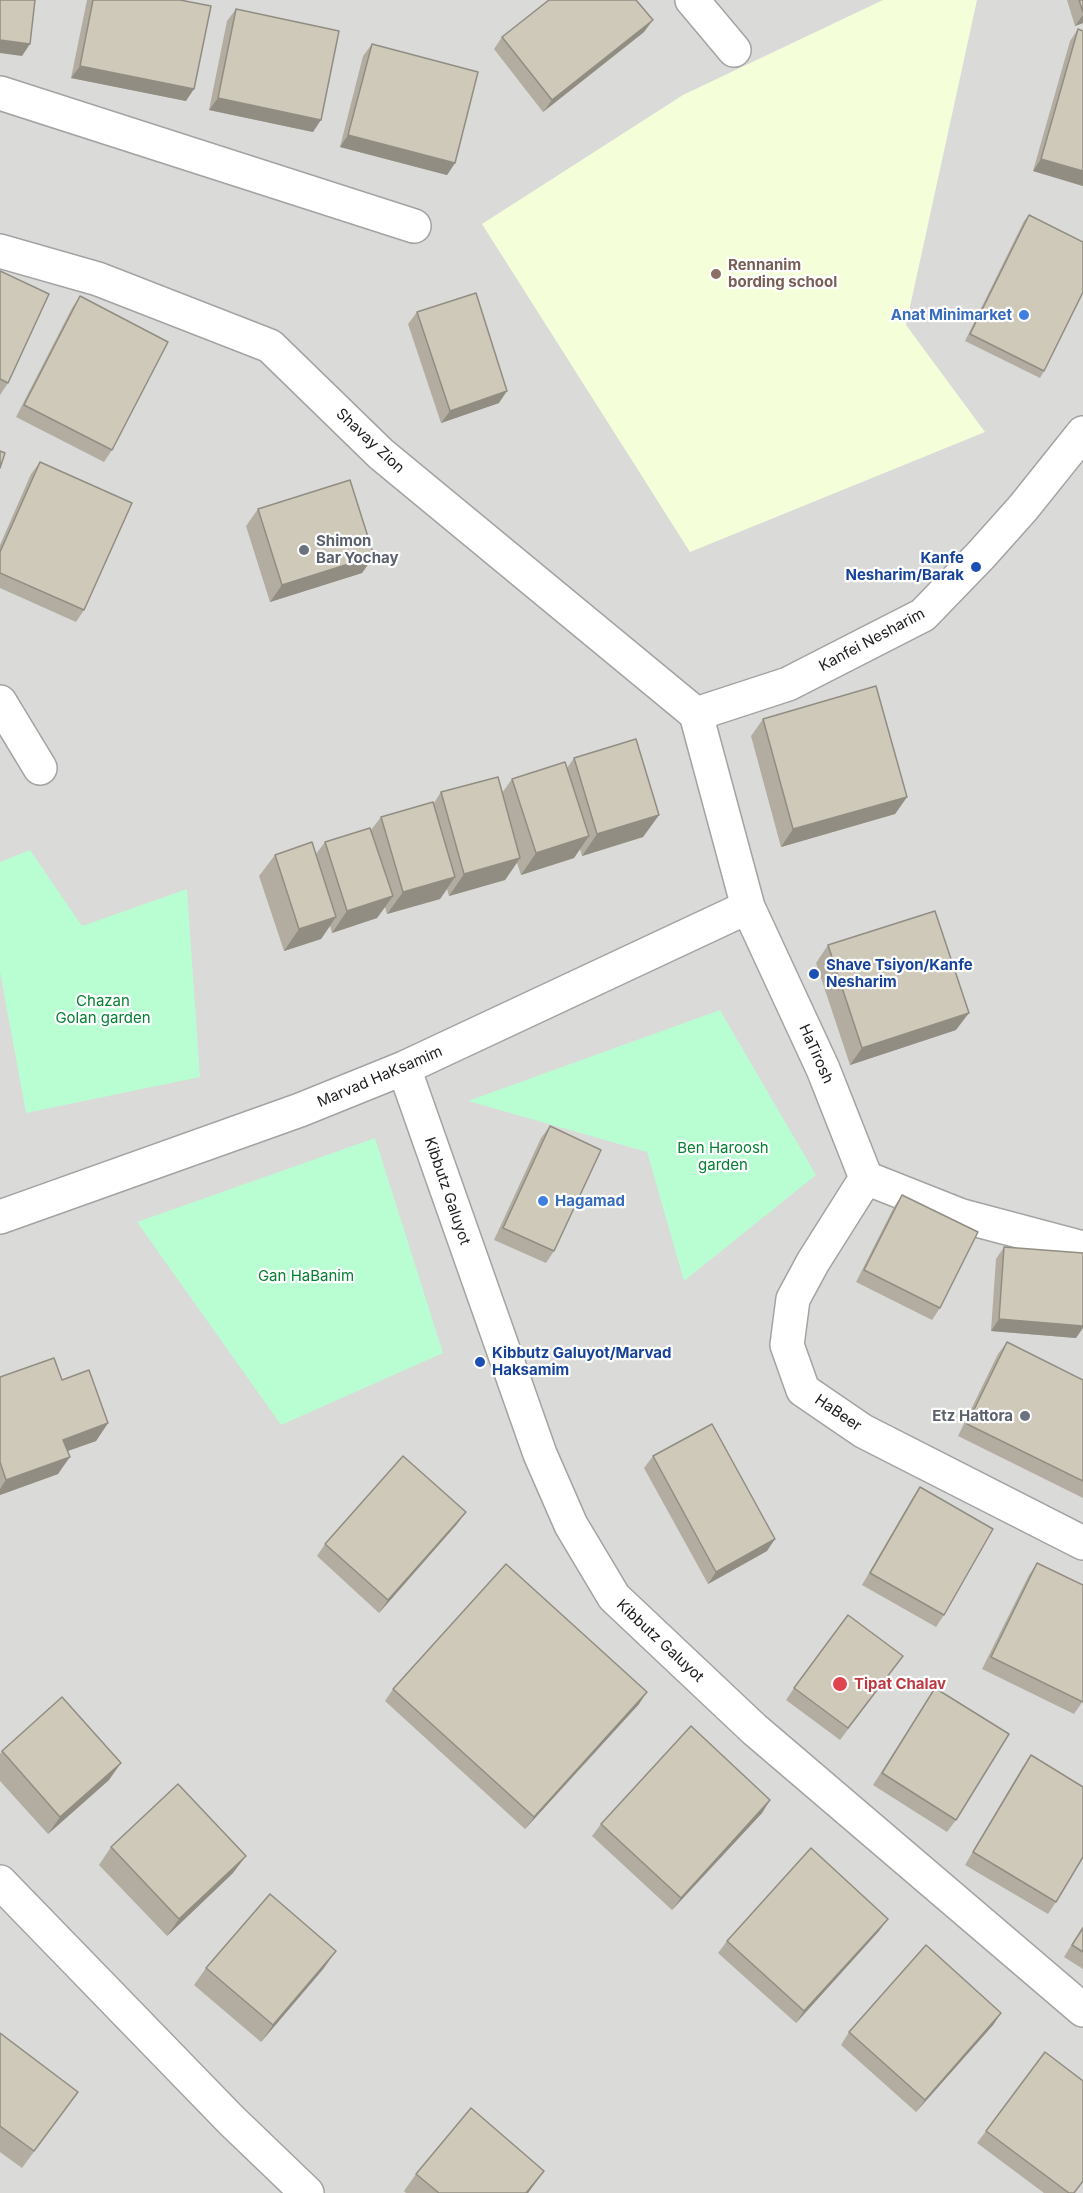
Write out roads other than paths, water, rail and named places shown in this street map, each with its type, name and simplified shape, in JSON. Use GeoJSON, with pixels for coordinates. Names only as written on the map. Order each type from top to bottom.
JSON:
{"type":"FeatureCollection","features":[{"type":"Feature","properties":{"kind":"street"},"geometry":{"type":"LineString","coordinates":[[692,0],[734,50]]}},
{"type":"Feature","properties":{"kind":"street"},"geometry":{"type":"LineString","coordinates":[[0,93],[414,226]]}},
{"type":"Feature","properties":{"kind":"street","name":"Shavay Zion"},"geometry":{"type":"LineString","coordinates":[[0,251],[98,279],[270,346],[381,454],[696,714]]}},
{"type":"Feature","properties":{"kind":"street","name":"Kanfei Nesharim"},"geometry":{"type":"LineString","coordinates":[[696,714],[788,684],[923,615],[988,548],[1083,433]]}},
{"type":"Feature","properties":{"kind":"street"},"geometry":{"type":"LineString","coordinates":[[0,702],[40,768]]}},
{"type":"Feature","properties":{"kind":"street","name":"HaTirosh"},"geometry":{"type":"LineString","coordinates":[[696,714],[748,907],[823,1068],[866,1178]]}},
{"type":"Feature","properties":{"kind":"street","name":"Marvad HaKsamim"},"geometry":{"type":"LineString","coordinates":[[0,1217],[300,1110],[404,1068],[748,907]]}},
{"type":"Feature","properties":{"kind":"street","name":"Kibbutz Galuyot"},"geometry":{"type":"LineString","coordinates":[[404,1068],[540,1454],[571,1525],[614,1597],[754,1729],[1083,2010]]}},
{"type":"Feature","properties":{"kind":"street"},"geometry":{"type":"LineString","coordinates":[[866,1178],[962,1216],[1083,1248]]}},
{"type":"Feature","properties":{"kind":"street","name":"HaBeer"},"geometry":{"type":"LineString","coordinates":[[866,1178],[813,1262],[793,1299],[787,1345],[803,1390],[863,1431],[1083,1543]]}},
{"type":"Feature","properties":{"kind":"street"},"geometry":{"type":"LineString","coordinates":[[0,1882],[231,2120],[307,2193]]}},
{"type":"Feature","properties":{"kind":"place","name":"Rennanim bording school"},"geometry":{"type":"Point","coordinates":[716,274]}},
{"type":"Feature","properties":{"kind":"place","name":"Anat Minimarket"},"geometry":{"type":"Point","coordinates":[1024,315]}},
{"type":"Feature","properties":{"kind":"place","name":"Shimon Bar Yochay"},"geometry":{"type":"Point","coordinates":[304,550]}},
{"type":"Feature","properties":{"kind":"place","name":"Kanfe Nesharim/Barak"},"geometry":{"type":"Point","coordinates":[976,567]}},
{"type":"Feature","properties":{"kind":"place","name":"Shave Tsiyon/Kanfe Nesharim"},"geometry":{"type":"Point","coordinates":[814,974]}},
{"type":"Feature","properties":{"kind":"place","name":"Hagamad"},"geometry":{"type":"Point","coordinates":[543,1201]}},
{"type":"Feature","properties":{"kind":"place","name":"Kibbutz Galuyot/Marvad Haksamim"},"geometry":{"type":"Point","coordinates":[480,1362]}},
{"type":"Feature","properties":{"kind":"place","name":"Etz Hattora"},"geometry":{"type":"Point","coordinates":[1025,1416]}},
{"type":"Feature","properties":{"kind":"place","name":"Tipat Chalav"},"geometry":{"type":"Point","coordinates":[840,1684]}},
{"type":"Feature","properties":{"kind":"park label","name":"Chazan Golan garden"},"geometry":{"type":"Point","coordinates":[103,1010]}},
{"type":"Feature","properties":{"kind":"park label","name":"Ben Haroosh garden"},"geometry":{"type":"Point","coordinates":[723,1156]}},
{"type":"Feature","properties":{"kind":"park label","name":"Gan HaBanim"},"geometry":{"type":"Point","coordinates":[306,1276]}}]}
